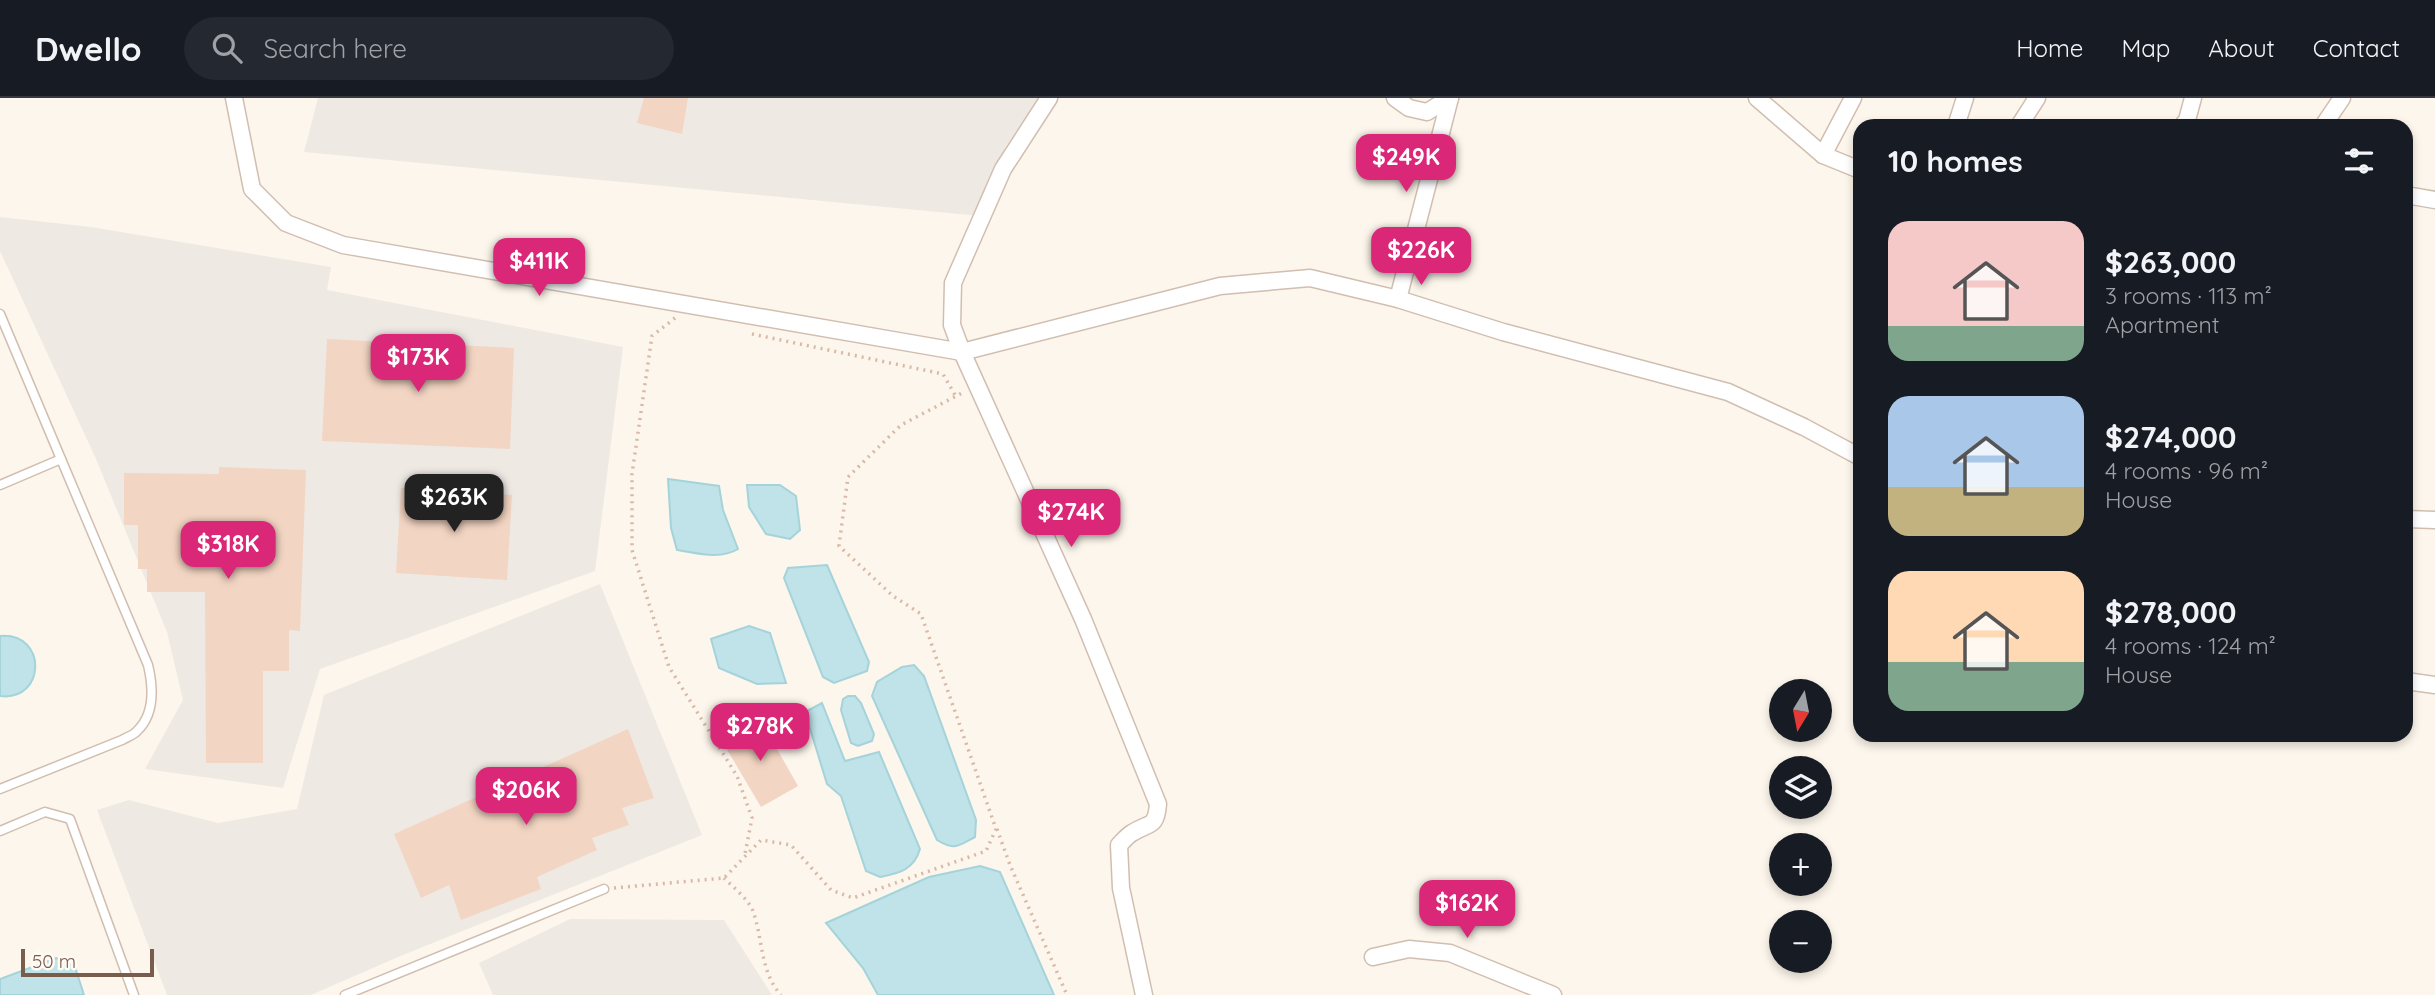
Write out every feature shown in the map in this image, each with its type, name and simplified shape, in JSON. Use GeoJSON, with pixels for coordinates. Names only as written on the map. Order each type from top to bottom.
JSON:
{"type":"FeatureCollection","features":[{"type":"Feature","properties":{"kind":"street"},"geometry":{"type":"LineString","coordinates":[[234,98],[252,189],[286,223],[343,245],[962,352],[1220,286],[1310,278],[1398,299],[1503,332],[1728,392],[1853,453]]}},
{"type":"Feature","properties":{"kind":"street"},"geometry":{"type":"LineString","coordinates":[[1049,98],[1003,169],[953,283],[952,325],[1083,619],[1158,804],[1157,817],[1151,825],[1132,833],[1118,845],[1121,888],[1143,995]]}},
{"type":"Feature","properties":{"kind":"street"},"geometry":{"type":"LineString","coordinates":[[1395,98],[1409,107],[1427,112],[1450,98],[1398,299]]}},
{"type":"Feature","properties":{"kind":"street"},"geometry":{"type":"LineString","coordinates":[[1758,98],[1823,155],[1853,167]]}},
{"type":"Feature","properties":{"kind":"street"},"geometry":{"type":"LineString","coordinates":[[1823,155],[1853,98]]}},
{"type":"Feature","properties":{"kind":"street"},"geometry":{"type":"LineString","coordinates":[[1958,119],[1965,98]]}},
{"type":"Feature","properties":{"kind":"street"},"geometry":{"type":"LineString","coordinates":[[2024,119],[2037,98]]}},
{"type":"Feature","properties":{"kind":"street"},"geometry":{"type":"LineString","coordinates":[[2187,119],[2193,98]]}},
{"type":"Feature","properties":{"kind":"street"},"geometry":{"type":"LineString","coordinates":[[2328,119],[2342,98]]}},
{"type":"Feature","properties":{"kind":"street"},"geometry":{"type":"LineString","coordinates":[[2413,196],[2435,200]]}},
{"type":"Feature","properties":{"kind":"street"},"geometry":{"type":"LineString","coordinates":[[2413,519],[2435,520]]}},
{"type":"Feature","properties":{"kind":"street"},"geometry":{"type":"LineString","coordinates":[[2413,682],[2435,685]]}},
{"type":"Feature","properties":{"kind":"street"},"geometry":{"type":"LineString","coordinates":[[1373,957],[1409,949],[1450,953],[1553,995]]}},
{"type":"Feature","properties":{"kind":"lane"},"geometry":{"type":"LineString","coordinates":[[0,314],[148,665],[153,688],[148,713],[138,731],[0,789]]}},
{"type":"Feature","properties":{"kind":"lane"},"geometry":{"type":"LineString","coordinates":[[0,485],[61,460]]}},
{"type":"Feature","properties":{"kind":"lane"},"geometry":{"type":"LineString","coordinates":[[0,831],[45,812],[70,819],[134,995]]}},
{"type":"Feature","properties":{"kind":"lane"},"geometry":{"type":"LineString","coordinates":[[345,995],[604,888]]}},
{"type":"Feature","properties":{"kind":"path"},"geometry":{"type":"LineString","coordinates":[[676,318],[652,336],[632,474],[632,550],[669,667],[737,776],[752,818],[745,856]]}},
{"type":"Feature","properties":{"kind":"path"},"geometry":{"type":"LineString","coordinates":[[742,332],[943,374],[956,396]]}},
{"type":"Feature","properties":{"kind":"path"},"geometry":{"type":"LineString","coordinates":[[977,386],[901,425],[848,477],[839,546],[893,596],[921,614],[996,829],[1067,995]]}},
{"type":"Feature","properties":{"kind":"path"},"geometry":{"type":"LineString","coordinates":[[604,888],[724,877],[761,840],[791,845],[831,890],[853,898],[986,851],[996,829]]}},
{"type":"Feature","properties":{"kind":"path"},"geometry":{"type":"LineString","coordinates":[[724,877],[752,909],[761,955],[781,995]]}},
{"type":"Feature","properties":{"kind":"shaded area"},"geometry":{"type":"Polygon","coordinates":[[[318,98],[1042,98],[1005,147],[980,216],[304,152],[318,98]]]}},
{"type":"Feature","properties":{"kind":"shaded area"},"geometry":{"type":"Polygon","coordinates":[[[0,217],[91,227],[331,267],[327,290],[623,347],[595,571],[320,669],[283,788],[145,769],[183,700],[167,632],[96,459],[0,251],[0,217]]]}},
{"type":"Feature","properties":{"kind":"shaded area"},"geometry":{"type":"Polygon","coordinates":[[[600,584],[702,835],[398,957],[311,995],[167,995],[97,810],[129,800],[218,823],[297,809],[324,695],[600,584]]]}},
{"type":"Feature","properties":{"kind":"shaded area"},"geometry":{"type":"Polygon","coordinates":[[[570,919],[724,920],[772,995],[493,995],[479,963],[570,919]]]}},
{"type":"Feature","properties":{"kind":"water"},"geometry":{"type":"Polygon","coordinates":[[[668,479],[719,486],[723,510],[738,549],[716,555],[677,550],[671,528],[668,479]]]}},
{"type":"Feature","properties":{"kind":"water"},"geometry":{"type":"Polygon","coordinates":[[[747,485],[780,485],[796,496],[800,530],[790,539],[766,534],[749,507],[747,485]]]}},
{"type":"Feature","properties":{"kind":"water"},"geometry":{"type":"Polygon","coordinates":[[[827,565],[869,662],[867,671],[834,683],[823,677],[784,578],[788,568],[827,565]]]}},
{"type":"Feature","properties":{"kind":"water"},"geometry":{"type":"Polygon","coordinates":[[[749,626],[770,633],[786,683],[757,684],[719,668],[711,639],[749,626]]]}},
{"type":"Feature","properties":{"kind":"water"},"geometry":{"type":"Polygon","coordinates":[[[0,636],[16,638],[27,645],[33,655],[33,679],[26,689],[15,695],[0,696],[0,636]]]}},
{"type":"Feature","properties":{"kind":"water"},"geometry":{"type":"Polygon","coordinates":[[[914,665],[924,676],[976,820],[975,837],[956,846],[937,840],[872,696],[877,682],[902,667],[914,665]]]}},
{"type":"Feature","properties":{"kind":"water"},"geometry":{"type":"Polygon","coordinates":[[[855,696],[861,703],[874,734],[872,741],[858,746],[851,743],[841,710],[843,699],[855,696]]]}},
{"type":"Feature","properties":{"kind":"water"},"geometry":{"type":"Polygon","coordinates":[[[822,703],[845,761],[879,752],[920,849],[914,862],[905,869],[880,877],[866,871],[841,796],[827,784],[805,712],[822,703]]]}},
{"type":"Feature","properties":{"kind":"water"},"geometry":{"type":"Polygon","coordinates":[[[980,866],[1000,872],[1054,995],[878,995],[863,968],[826,923],[929,877],[980,866]]]}},
{"type":"Feature","properties":{"kind":"water"},"geometry":{"type":"Polygon","coordinates":[[[56,958],[75,967],[84,995],[0,995],[0,979],[56,958]]]}},
{"type":"Feature","properties":{"kind":"building"},"geometry":{"type":"Polygon","coordinates":[[[644,98],[688,98],[682,134],[637,123],[644,98]]]}},
{"type":"Feature","properties":{"kind":"building"},"geometry":{"type":"Polygon","coordinates":[[[327,339],[514,348],[510,449],[322,441],[327,339]]]}},
{"type":"Feature","properties":{"kind":"building"},"geometry":{"type":"Polygon","coordinates":[[[219,467],[306,470],[300,631],[289,630],[289,671],[263,671],[263,763],[206,763],[205,592],[147,592],[147,569],[138,569],[138,525],[124,525],[124,473],[219,474],[219,467]]]}},
{"type":"Feature","properties":{"kind":"building"},"geometry":{"type":"Polygon","coordinates":[[[401,488],[512,495],[507,580],[396,573],[401,488]]]}},
{"type":"Feature","properties":{"kind":"building"},"geometry":{"type":"Polygon","coordinates":[[[760,719],[798,786],[761,807],[722,741],[760,719]]]}},
{"type":"Feature","properties":{"kind":"building"},"geometry":{"type":"Polygon","coordinates":[[[628,729],[654,798],[622,808],[629,825],[592,838],[597,850],[537,877],[541,889],[461,920],[449,885],[421,898],[394,834],[628,729]]]}}]}
